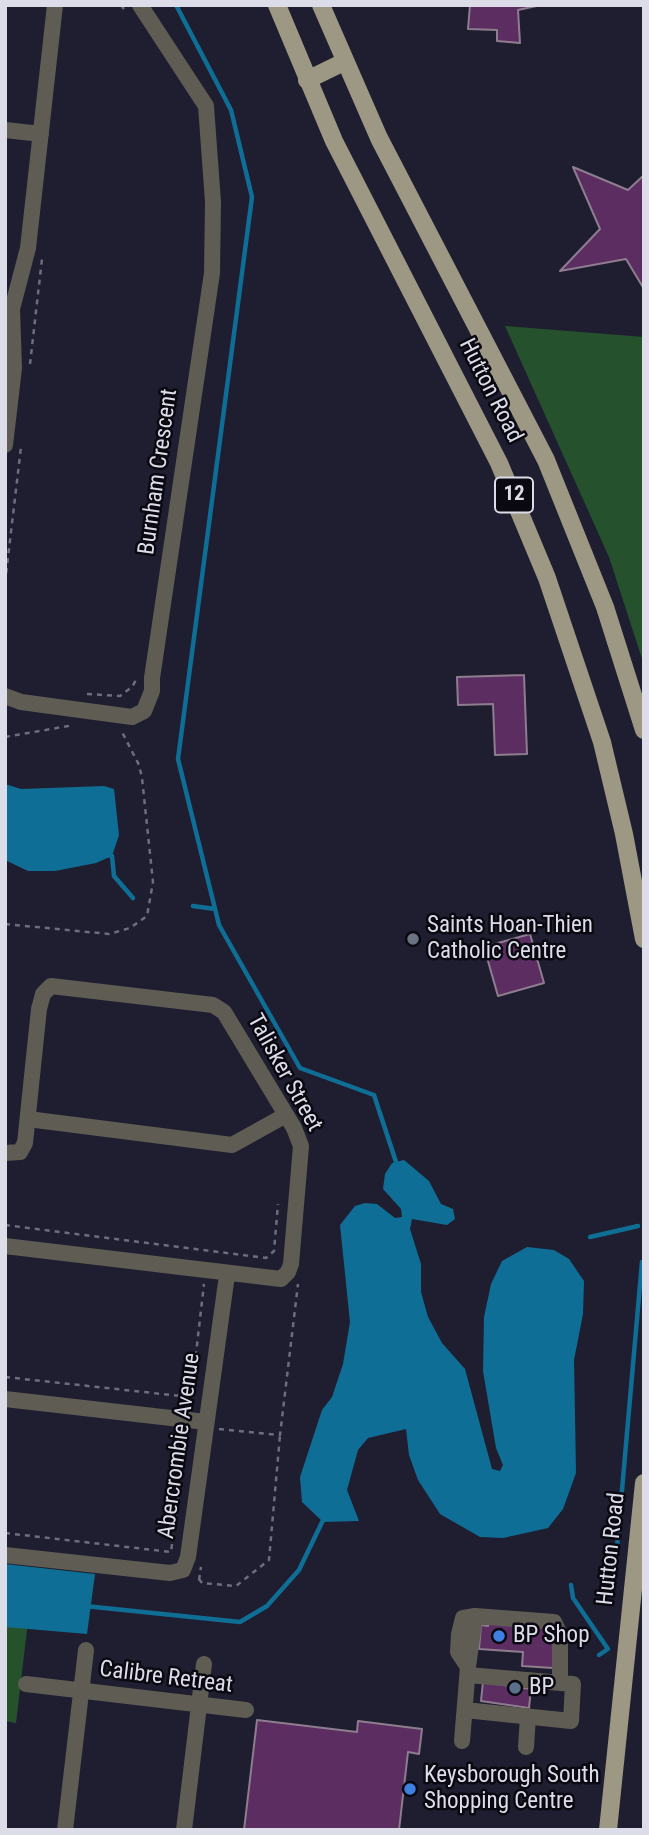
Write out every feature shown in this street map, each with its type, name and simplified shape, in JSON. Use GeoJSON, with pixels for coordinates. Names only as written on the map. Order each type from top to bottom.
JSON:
{"type":"FeatureCollection","features":[{"type":"Feature","properties":{"kind":"main road","name":"Hutton Road"},"geometry":{"type":"LineString","coordinates":[[277,5],[334,141],[494,452],[547,578],[602,742],[624,834],[644,939]]}},
{"type":"Feature","properties":{"kind":"main road","name":"Hutton Road"},"geometry":{"type":"LineString","coordinates":[[321,5],[385,150],[546,460],[601,595],[644,730]]}},
{"type":"Feature","properties":{"kind":"main road"},"geometry":{"type":"LineString","coordinates":[[307,80],[344,62]]}},
{"type":"Feature","properties":{"kind":"main road","name":"Hutton Road"},"geometry":{"type":"LineString","coordinates":[[608,1830],[644,1483]]}},
{"type":"Feature","properties":{"kind":"street"},"geometry":{"type":"LineString","coordinates":[[5,445],[22,369],[21,342],[11,305],[29,271],[35,249],[41,134],[55,5]]}},
{"type":"Feature","properties":{"kind":"street","name":"Burnham Crescent"},"geometry":{"type":"LineString","coordinates":[[134,10],[206,106],[213,202],[212,273],[144,675]]}},
{"type":"Feature","properties":{"kind":"street"},"geometry":{"type":"LineString","coordinates":[[5,130],[41,134]]}},
{"type":"Feature","properties":{"kind":"street"},"geometry":{"type":"LineString","coordinates":[[5,696],[22,702],[109,713],[139,701],[144,675]]}},
{"type":"Feature","properties":{"kind":"street","name":"Talisker Street"},"geometry":{"type":"LineString","coordinates":[[5,1153],[20,1152],[25,1143],[39,1009],[43,995],[51,986],[213,1005],[223,1012],[286,1115],[301,1146],[288,1272],[275,1280],[5,1246]]}},
{"type":"Feature","properties":{"kind":"street"},"geometry":{"type":"LineString","coordinates":[[28,1119],[232,1145],[286,1115]]}},
{"type":"Feature","properties":{"kind":"street","name":"Abercrombie Avenue"},"geometry":{"type":"LineString","coordinates":[[5,1555],[170,1573],[180,1572],[187,1564],[227,1275]]}},
{"type":"Feature","properties":{"kind":"street"},"geometry":{"type":"LineString","coordinates":[[5,1399],[205,1425]]}},
{"type":"Feature","properties":{"kind":"street"},"geometry":{"type":"LineString","coordinates":[[462,1741],[475,1616],[554,1622],[561,1634],[561,1683]]}},
{"type":"Feature","properties":{"kind":"street","name":"Calibre Retreat"},"geometry":{"type":"LineString","coordinates":[[65,1830],[86,1650]]}},
{"type":"Feature","properties":{"kind":"street"},"geometry":{"type":"LineString","coordinates":[[184,1830],[204,1664]]}},
{"type":"Feature","properties":{"kind":"street"},"geometry":{"type":"LineString","coordinates":[[465,1710],[571,1720],[573,1684],[468,1671]]}},
{"type":"Feature","properties":{"kind":"street","name":"Calibre Retreat"},"geometry":{"type":"LineString","coordinates":[[26,1684],[246,1710]]}},
{"type":"Feature","properties":{"kind":"street"},"geometry":{"type":"LineString","coordinates":[[526,1747],[528,1716]]}},
{"type":"Feature","properties":{"kind":"path"},"geometry":{"type":"LineString","coordinates":[[121,5],[134,10]]}},
{"type":"Feature","properties":{"kind":"path"},"geometry":{"type":"LineString","coordinates":[[22,369],[35,249]]}},
{"type":"Feature","properties":{"kind":"path"},"geometry":{"type":"LineString","coordinates":[[5,583],[22,437]]}},
{"type":"Feature","properties":{"kind":"path"},"geometry":{"type":"LineString","coordinates":[[82,694],[120,696],[144,675]]}},
{"type":"Feature","properties":{"kind":"path"},"geometry":{"type":"LineString","coordinates":[[5,737],[82,724]]}},
{"type":"Feature","properties":{"kind":"path"},"geometry":{"type":"LineString","coordinates":[[5,924],[109,934],[130,928],[147,916],[153,882],[142,778],[121,727]]}},
{"type":"Feature","properties":{"kind":"path"},"geometry":{"type":"LineString","coordinates":[[5,1226],[266,1258],[274,1251],[278,1204]]}},
{"type":"Feature","properties":{"kind":"path"},"geometry":{"type":"LineString","coordinates":[[187,1564],[202,1583],[236,1586],[269,1560],[298,1280]]}},
{"type":"Feature","properties":{"kind":"path"},"geometry":{"type":"LineString","coordinates":[[5,1377],[191,1397]]}},
{"type":"Feature","properties":{"kind":"path"},"geometry":{"type":"LineString","coordinates":[[205,1425],[281,1435]]}},
{"type":"Feature","properties":{"kind":"green space"},"geometry":{"type":"Polygon","coordinates":[[[505,326],[644,337],[644,665],[609,557],[505,326]]]}},
{"type":"Feature","properties":{"kind":"green space"},"geometry":{"type":"Polygon","coordinates":[[[5,1611],[29,1613],[16,1723],[5,1721],[5,1611]]]}},
{"type":"Feature","properties":{"kind":"water"},"geometry":{"type":"Polygon","coordinates":[[[5,784],[21,789],[104,786],[114,789],[119,835],[112,856],[96,863],[55,871],[28,871],[5,860],[5,784]]]}},
{"type":"Feature","properties":{"kind":"water"},"geometry":{"type":"Polygon","coordinates":[[[404,1160],[429,1181],[441,1204],[453,1209],[455,1219],[447,1225],[412,1219],[410,1229],[421,1264],[421,1292],[428,1317],[442,1343],[465,1369],[492,1469],[500,1471],[503,1465],[496,1448],[483,1371],[484,1317],[491,1284],[502,1261],[527,1247],[554,1250],[569,1259],[584,1281],[583,1314],[574,1360],[576,1473],[563,1509],[548,1528],[503,1538],[480,1537],[440,1514],[418,1480],[409,1455],[406,1429],[368,1438],[358,1450],[347,1490],[359,1521],[323,1522],[302,1502],[300,1477],[322,1410],[332,1397],[343,1364],[350,1322],[340,1225],[355,1206],[365,1203],[377,1204],[395,1218],[402,1217],[401,1209],[383,1189],[385,1174],[392,1163],[404,1160]]]}},
{"type":"Feature","properties":{"kind":"water"},"geometry":{"type":"Polygon","coordinates":[[[5,1564],[95,1574],[87,1634],[5,1627],[5,1564]]]}},
{"type":"Feature","properties":{"kind":"building"},"geometry":{"type":"Polygon","coordinates":[[[470,5],[541,5],[518,10],[520,43],[497,41],[497,30],[468,29],[470,5]]]}},
{"type":"Feature","properties":{"kind":"building"},"geometry":{"type":"Polygon","coordinates":[[[573,167],[628,190],[644,175],[644,289],[626,259],[560,271],[600,229],[573,167]]]}},
{"type":"Feature","properties":{"kind":"building"},"geometry":{"type":"Polygon","coordinates":[[[524,675],[527,754],[495,755],[493,704],[458,705],[457,677],[524,675]]]}},
{"type":"Feature","properties":{"kind":"building"},"geometry":{"type":"Polygon","coordinates":[[[530,934],[544,983],[498,996],[484,947],[530,934]]]}},
{"type":"Feature","properties":{"kind":"building"},"geometry":{"type":"Polygon","coordinates":[[[488,1620],[556,1624],[553,1668],[522,1666],[523,1652],[479,1649],[481,1625],[488,1626],[488,1620]]]}},
{"type":"Feature","properties":{"kind":"building"},"geometry":{"type":"Polygon","coordinates":[[[483,1682],[531,1689],[529,1708],[481,1701],[483,1682]]]}},
{"type":"Feature","properties":{"kind":"building"},"geometry":{"type":"Polygon","coordinates":[[[257,1720],[357,1732],[358,1721],[422,1729],[419,1754],[408,1752],[399,1830],[244,1830],[257,1720]]]}},
{"type":"Feature","properties":{"kind":"waterway"},"geometry":{"type":"LineString","coordinates":[[176,5],[231,110],[252,197],[178,759],[219,925],[300,1068],[374,1095],[397,1165]]}},
{"type":"Feature","properties":{"kind":"waterway"},"geometry":{"type":"LineString","coordinates":[[108,855],[112,856],[114,876],[133,898]]}},
{"type":"Feature","properties":{"kind":"waterway"},"geometry":{"type":"LineString","coordinates":[[193,906],[215,909]]}},
{"type":"Feature","properties":{"kind":"waterway"},"geometry":{"type":"LineString","coordinates":[[590,1237],[638,1226]]}},
{"type":"Feature","properties":{"kind":"waterway"},"geometry":{"type":"LineString","coordinates":[[617,1547],[642,1262]]}},
{"type":"Feature","properties":{"kind":"waterway"},"geometry":{"type":"LineString","coordinates":[[85,1606],[240,1622],[267,1606],[299,1570],[325,1516]]}},
{"type":"Feature","properties":{"kind":"waterway"},"geometry":{"type":"LineString","coordinates":[[571,1585],[573,1598],[608,1649],[599,1655]]}},
{"type":"Feature","properties":{"kind":"place","name":"Saints Hoan-Thien Catholic Centre"},"geometry":{"type":"Point","coordinates":[413,939]}},
{"type":"Feature","properties":{"kind":"place","name":"BP Shop"},"geometry":{"type":"Point","coordinates":[499,1636]}},
{"type":"Feature","properties":{"kind":"place","name":"BP"},"geometry":{"type":"Point","coordinates":[515,1688]}},
{"type":"Feature","properties":{"kind":"place","name":"Keysborough South Shopping Centre"},"geometry":{"type":"Point","coordinates":[410,1789]}}]}
